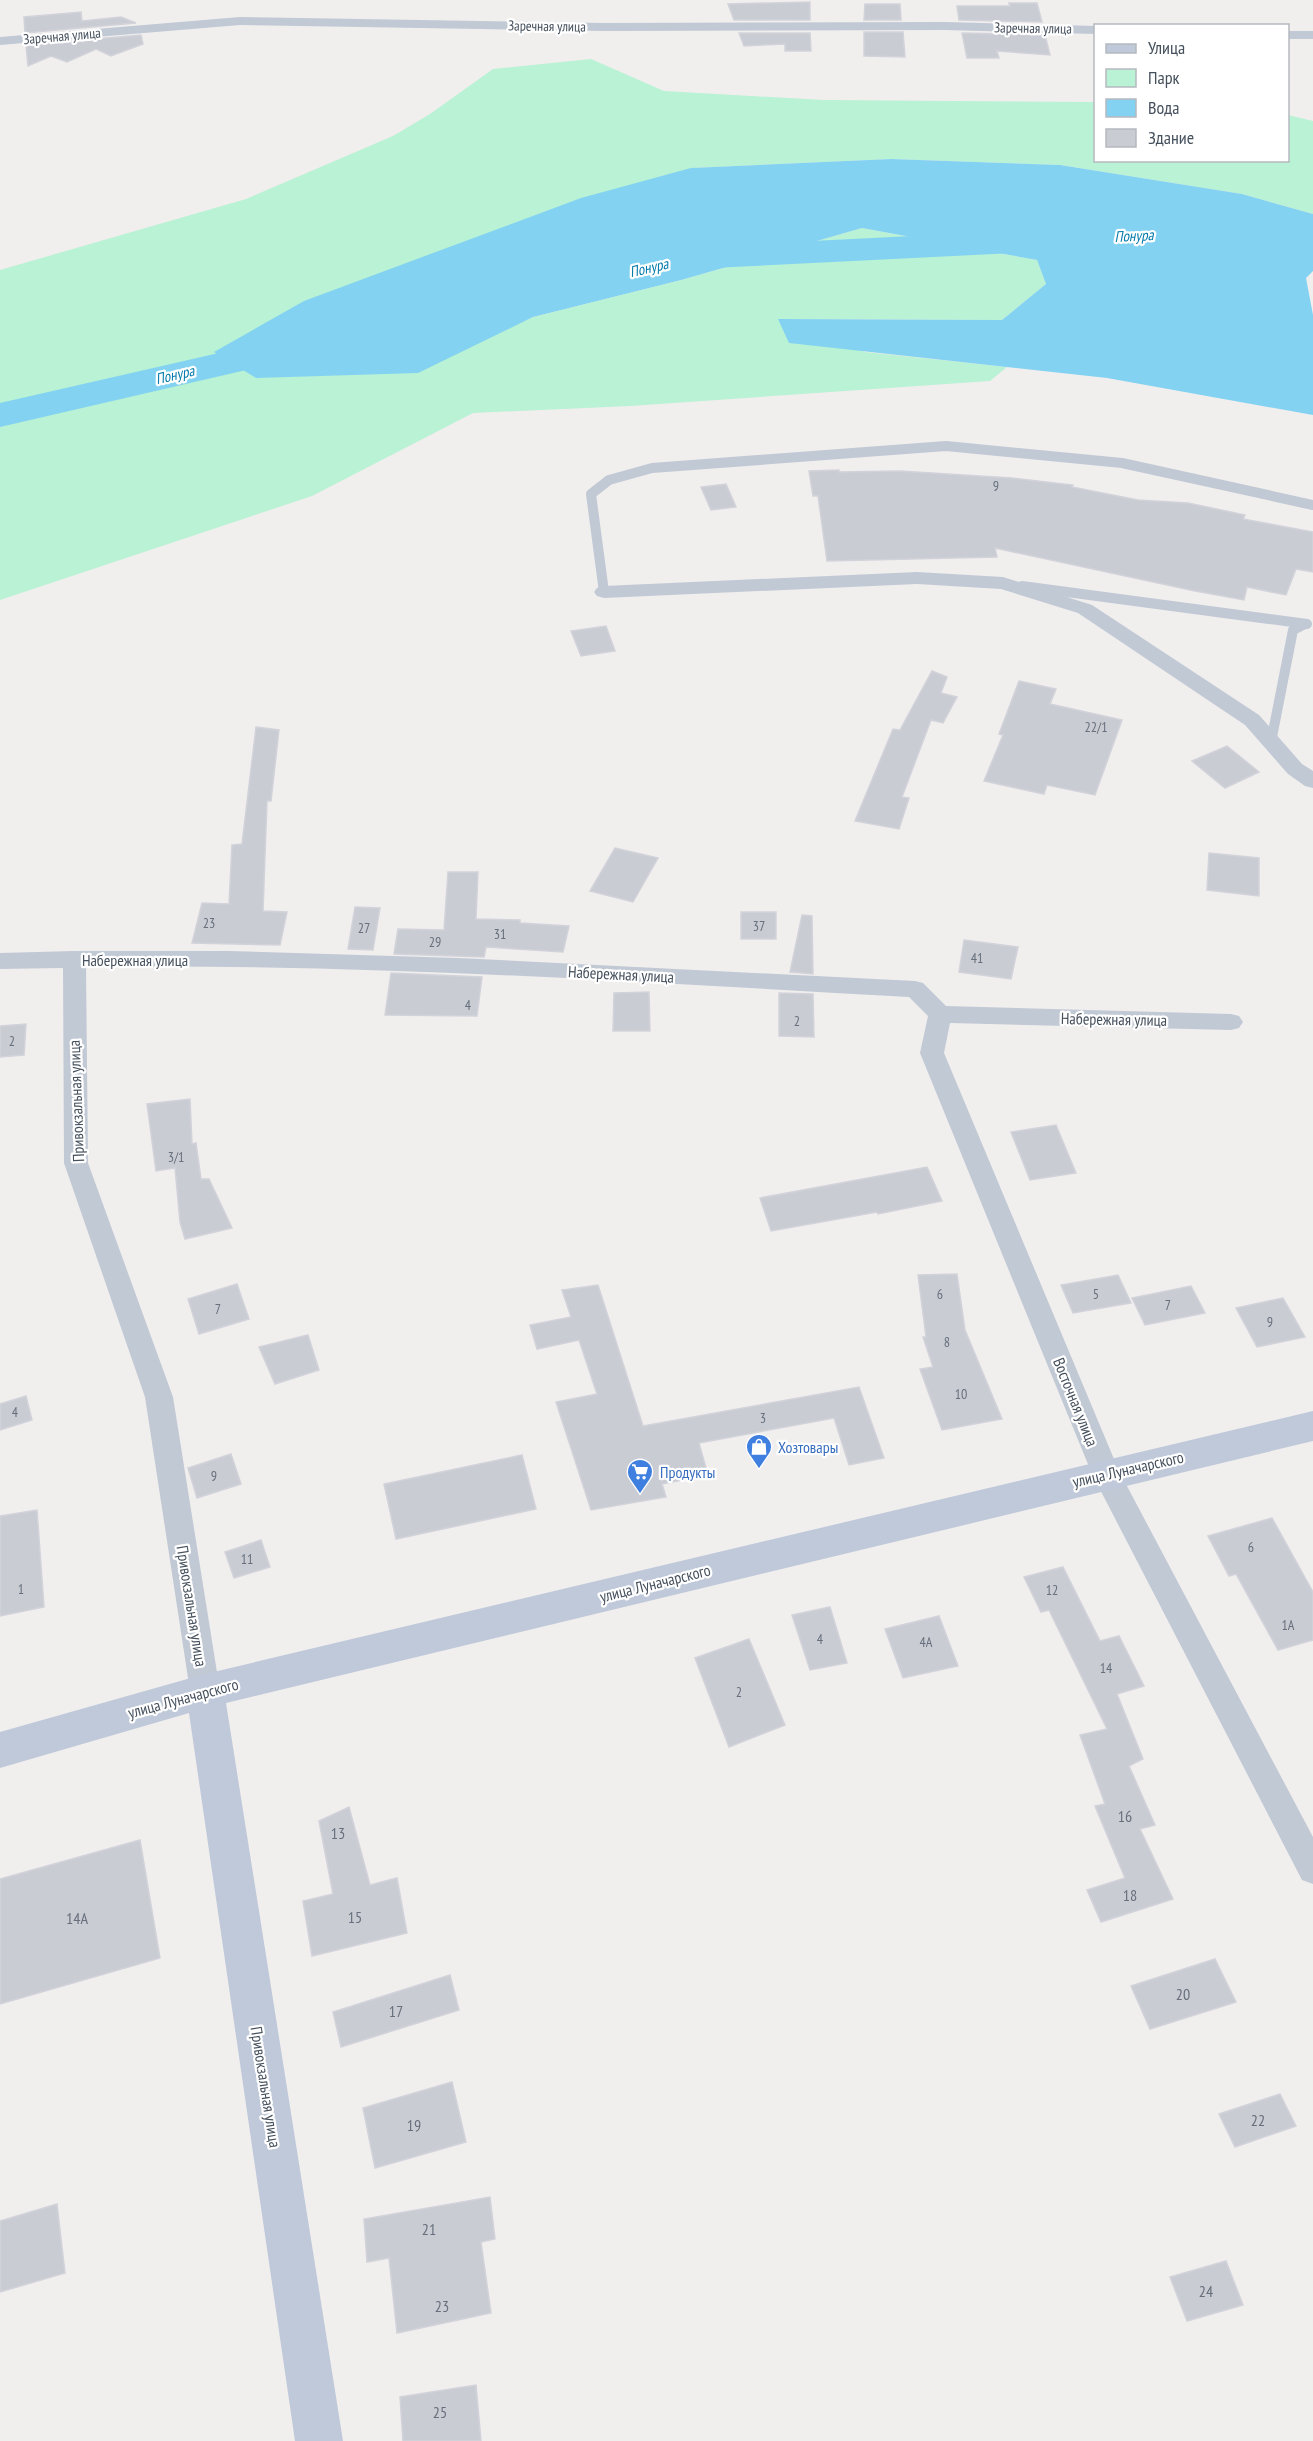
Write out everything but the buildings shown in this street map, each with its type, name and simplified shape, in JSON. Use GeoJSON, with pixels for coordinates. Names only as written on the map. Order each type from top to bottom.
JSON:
{"type":"FeatureCollection","features":[{"type":"Feature","properties":{"kind":"main road","name":"улица Луначарского"},"geometry":{"type":"LineString","coordinates":[[0,1750],[206,1691],[1313,1426]]}},
{"type":"Feature","properties":{"kind":"main road","name":"Привокзальная улица"},"geometry":{"type":"LineString","coordinates":[[206,1691],[320,2441]]}},
{"type":"Feature","properties":{"kind":"street","name":"Заречная улица"},"geometry":{"type":"LineString","coordinates":[[0,41],[240,21],[604,27],[945,26],[1094,30]]}},
{"type":"Feature","properties":{"kind":"street"},"geometry":{"type":"LineString","coordinates":[[1289,35],[1313,35]]}},
{"type":"Feature","properties":{"kind":"street"},"geometry":{"type":"LineString","coordinates":[[604,592],[917,578],[1003,583],[1085,609],[1252,720],[1295,769],[1313,781]]}},
{"type":"Feature","properties":{"kind":"street","name":"Набережная улица"},"geometry":{"type":"LineString","coordinates":[[0,962],[74,959],[388,962],[915,989],[940,1014],[1231,1022]]}},
{"type":"Feature","properties":{"kind":"street","name":"Привокзальная улица"},"geometry":{"type":"LineString","coordinates":[[74,959],[76,1163],[159,1397],[206,1691]]}},
{"type":"Feature","properties":{"kind":"street","name":"Восточная улица"},"geometry":{"type":"LineString","coordinates":[[940,1014],[932,1053],[1106,1474],[1313,1869]]}},
{"type":"Feature","properties":{"kind":"lane"},"geometry":{"type":"LineString","coordinates":[[604,592],[591,494],[609,480],[652,468],[946,446],[1122,463],[1313,505]]}},
{"type":"Feature","properties":{"kind":"lane"},"geometry":{"type":"LineString","coordinates":[[1003,583],[1310,622]]}},
{"type":"Feature","properties":{"kind":"lane"},"geometry":{"type":"LineString","coordinates":[[1271,742],[1293,630],[1310,622]]}},
{"type":"Feature","properties":{"kind":"green space"},"geometry":{"type":"Polygon","coordinates":[[[591,59],[664,91],[824,100],[1094,102],[1094,162],[1289,162],[1289,115],[1313,121],[1313,214],[1242,194],[1060,165],[891,159],[691,168],[477,343],[533,317],[681,280],[862,228],[1037,260],[1046,284],[1002,320],[778,319],[865,352],[1007,367],[990,381],[630,406],[473,413],[312,496],[0,600],[0,270],[246,199],[393,136],[430,114],[493,69],[591,59]]]}},
{"type":"Feature","properties":{"kind":"water"},"geometry":{"type":"Polygon","coordinates":[[[891,159],[1060,165],[1242,194],[1313,214],[1313,271],[1306,278],[1313,315],[1313,415],[1107,378],[789,343],[778,319],[1002,320],[1046,284],[1037,260],[862,228],[681,280],[533,317],[418,373],[256,378],[214,352],[304,301],[581,198],[691,168],[891,159]]]}},
{"type":"Feature","properties":{"kind":"waterway","name":"Понура"},"geometry":{"type":"LineString","coordinates":[[692,258],[1034,241]]}},
{"type":"Feature","properties":{"kind":"waterway","name":"Понура"},"geometry":{"type":"LineString","coordinates":[[0,415],[306,345]]}},
{"type":"Feature","properties":{"kind":"place","name":"Хозтовары"},"geometry":{"type":"Point","coordinates":[759,1470]}},
{"type":"Feature","properties":{"kind":"place","name":"Продукты"},"geometry":{"type":"Point","coordinates":[640,1495]}}]}
